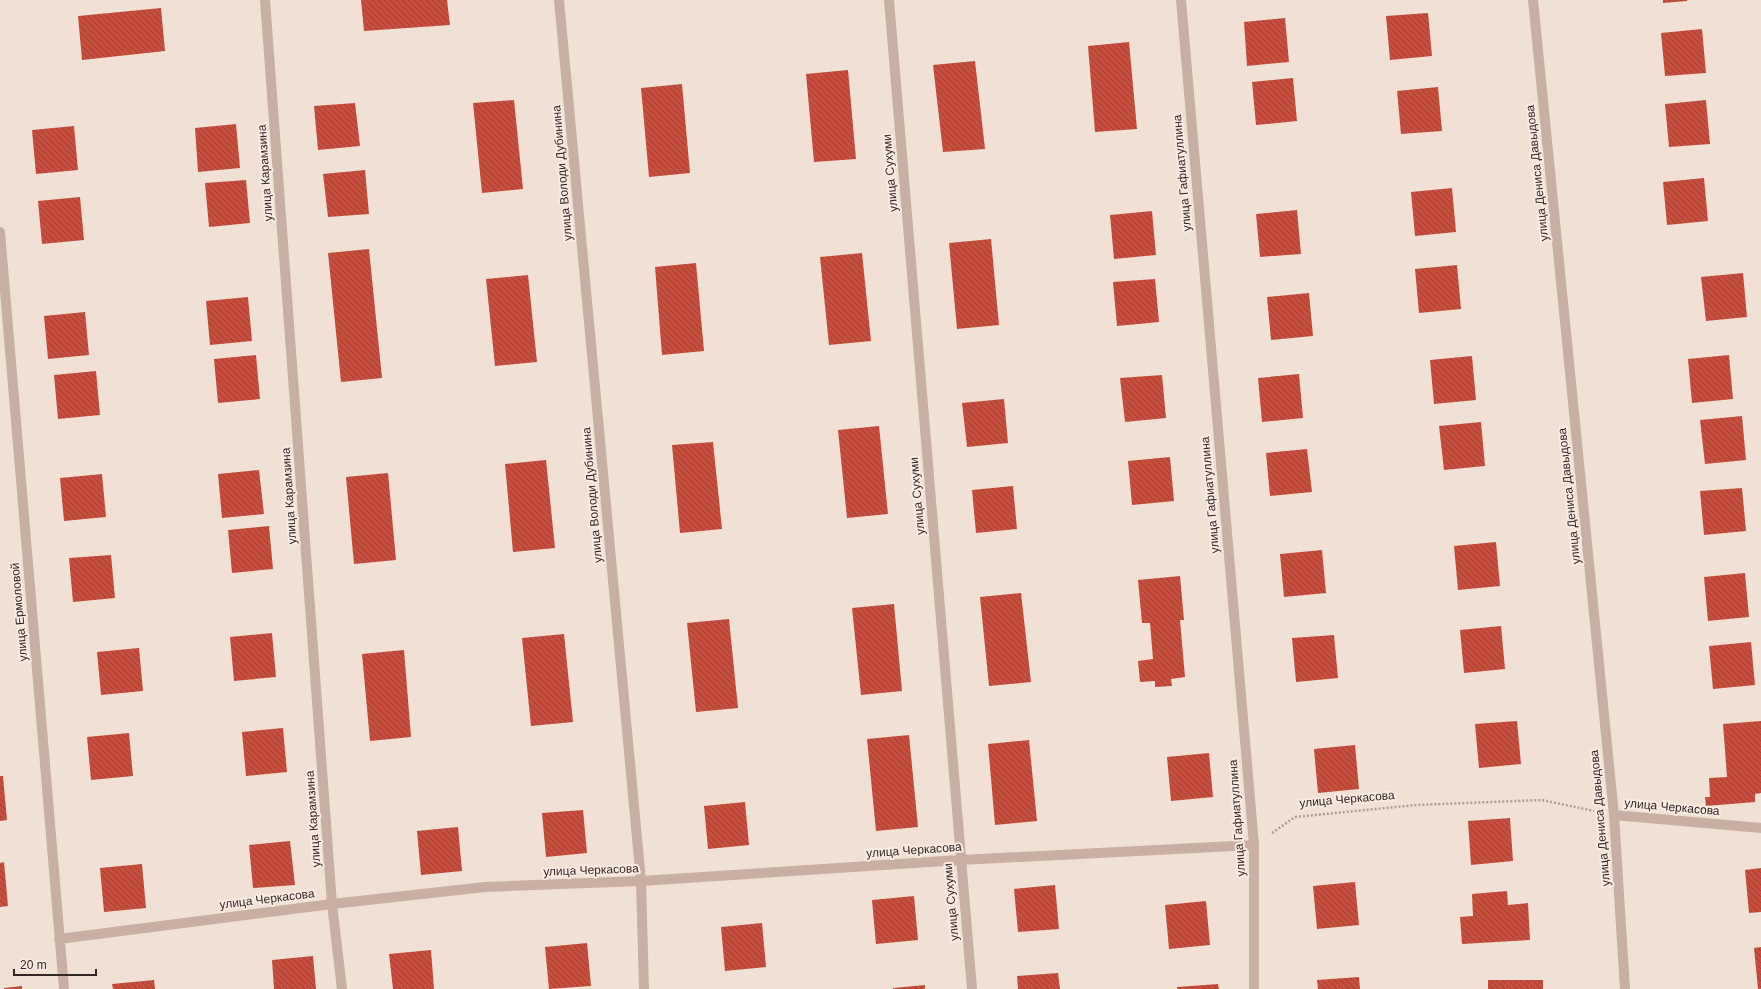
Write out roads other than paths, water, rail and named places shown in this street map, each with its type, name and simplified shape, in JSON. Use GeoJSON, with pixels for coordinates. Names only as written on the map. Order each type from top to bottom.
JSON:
{"type":"FeatureCollection","features":[{"type":"Feature","properties":{"kind":"street","name":"улица Карамзина"},"geometry":{"type":"LineString","coordinates":[[265,0],[332,904],[342,989]]}},
{"type":"Feature","properties":{"kind":"street","name":"улица Володи Дубинина"},"geometry":{"type":"LineString","coordinates":[[559,0],[641,881],[644,989]]}},
{"type":"Feature","properties":{"kind":"street","name":"улица Сухуми"},"geometry":{"type":"LineString","coordinates":[[889,0],[972,989]]}},
{"type":"Feature","properties":{"kind":"street","name":"улица Гафиатуллина"},"geometry":{"type":"LineString","coordinates":[[1181,0],[1254,846],[1254,989]]}},
{"type":"Feature","properties":{"kind":"street","name":"улица Дениса Давыдова"},"geometry":{"type":"LineString","coordinates":[[1532,0],[1614,815],[1625,989]]}},
{"type":"Feature","properties":{"kind":"street","name":"улица Ермоловой"},"geometry":{"type":"LineString","coordinates":[[0,232],[64,989]]}},
{"type":"Feature","properties":{"kind":"street","name":"улица Черкасова"},"geometry":{"type":"LineString","coordinates":[[1614,815],[1761,828]]}},
{"type":"Feature","properties":{"kind":"street","name":"улица Черкасова"},"geometry":{"type":"LineString","coordinates":[[59,939],[332,904],[485,887],[641,881],[960,860],[1254,846]]}}]}
